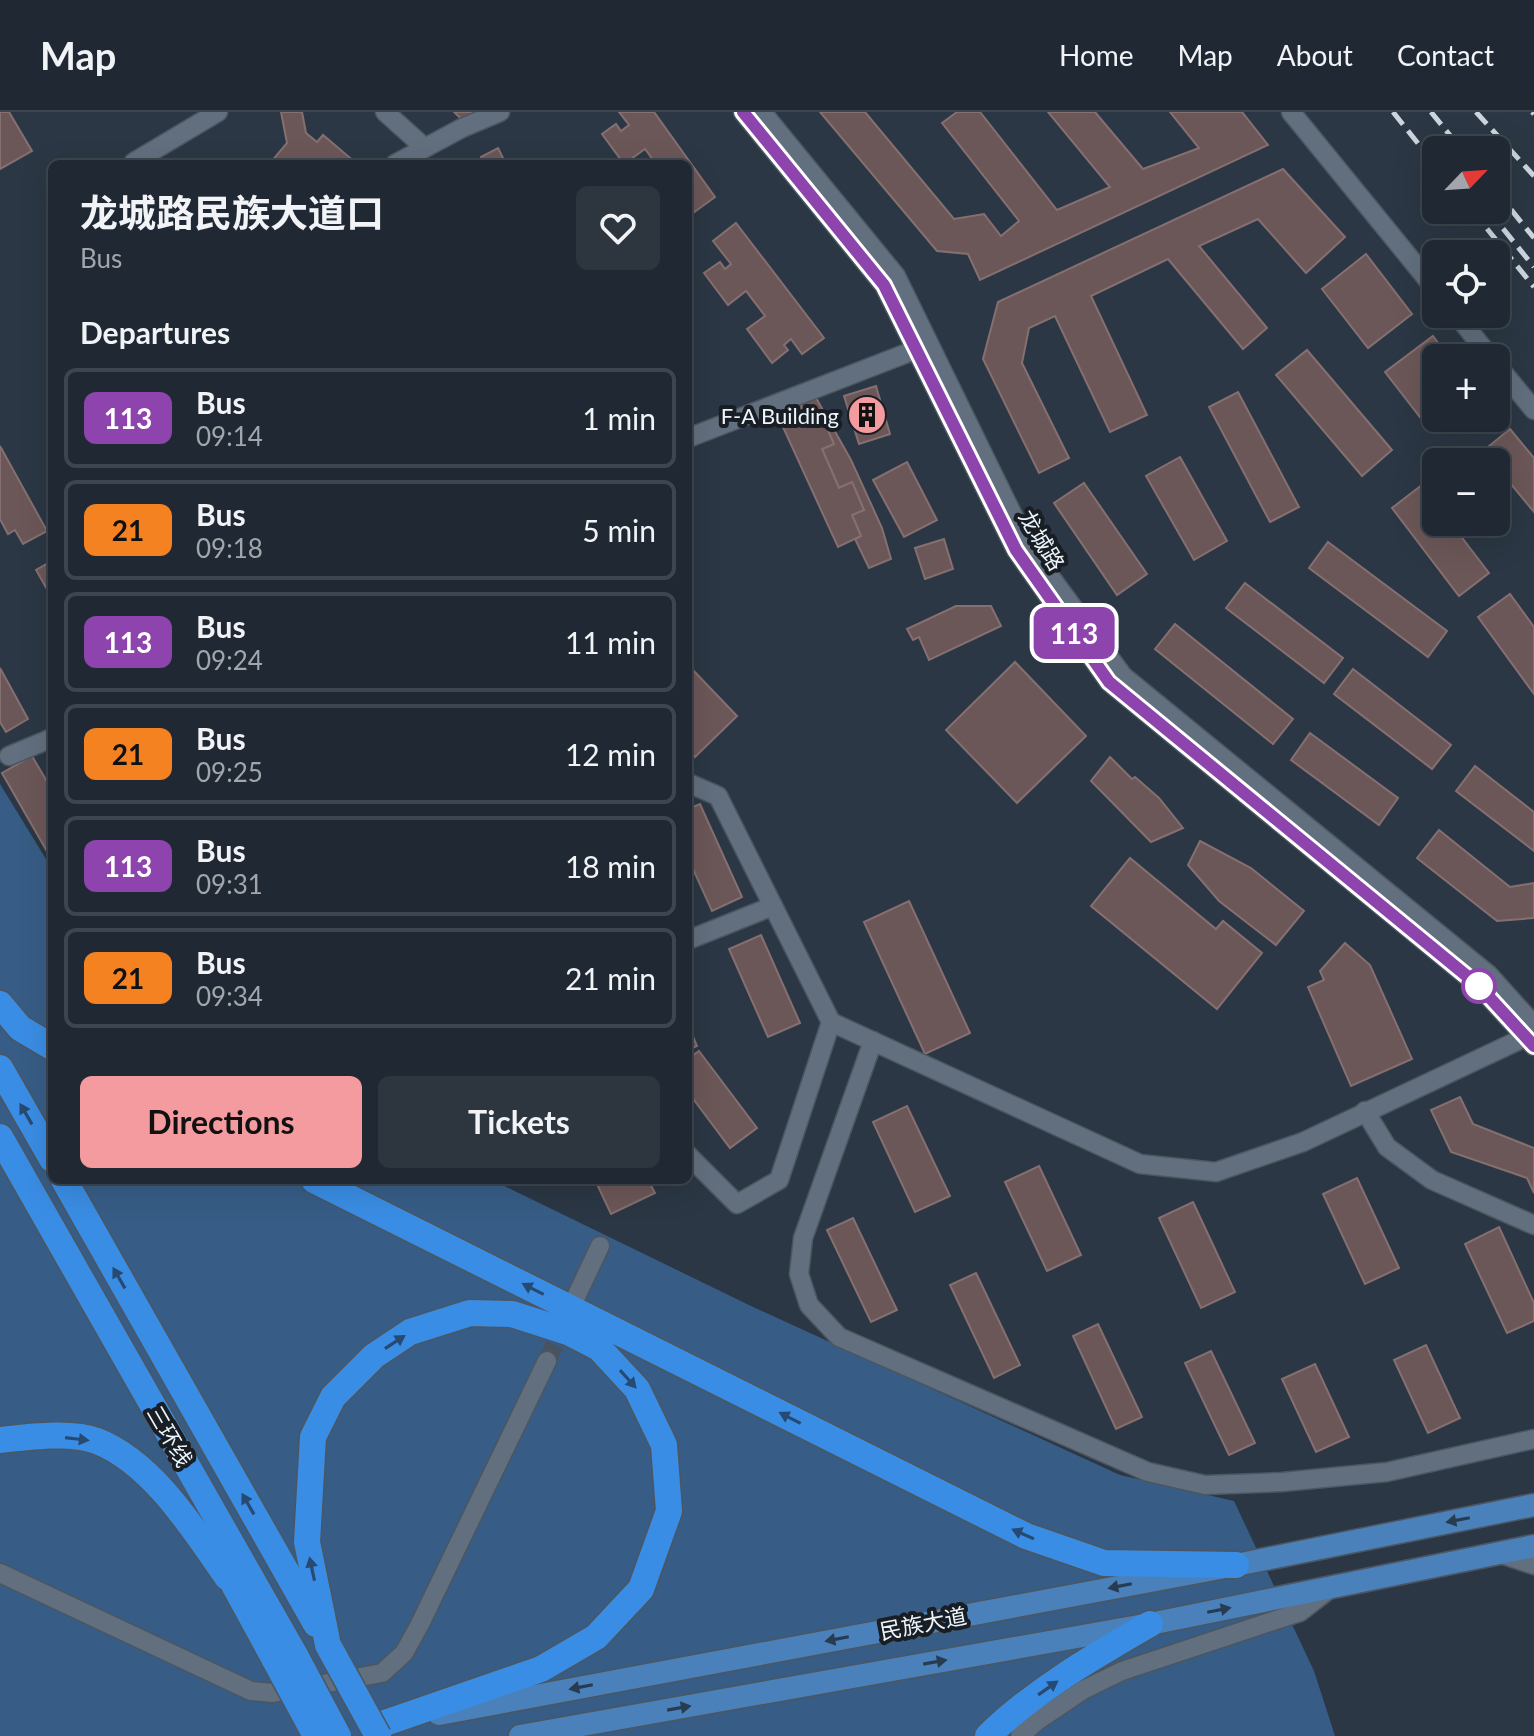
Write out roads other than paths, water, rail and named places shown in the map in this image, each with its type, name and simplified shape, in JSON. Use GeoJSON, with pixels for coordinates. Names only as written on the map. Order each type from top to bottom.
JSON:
{"type":"FeatureCollection","features":[{"type":"Feature","properties":{"kind":"highway"},"geometry":{"type":"LineString","coordinates":[[0,1004],[20,1028],[48,1045]]}},
{"type":"Feature","properties":{"kind":"highway"},"geometry":{"type":"LineString","coordinates":[[0,1068],[48,1152]]}},
{"type":"Feature","properties":{"kind":"highway","name":"三环线"},"geometry":{"type":"LineString","coordinates":[[0,1137],[285,1659],[338,1736]]}},
{"type":"Feature","properties":{"kind":"highway"},"geometry":{"type":"LineString","coordinates":[[0,1172],[241,1598]]}},
{"type":"Feature","properties":{"kind":"highway","name":"三环线"},"geometry":{"type":"LineString","coordinates":[[66,1184],[328,1645],[380,1730]]}},
{"type":"Feature","properties":{"kind":"highway"},"geometry":{"type":"LineString","coordinates":[[322,1184],[1026,1536],[1104,1563],[1236,1565]]}},
{"type":"Feature","properties":{"kind":"highway"},"geometry":{"type":"LineString","coordinates":[[328,1645],[307,1542],[313,1437],[333,1397],[374,1356],[410,1332],[470,1313],[512,1314],[568,1332],[599,1348],[637,1389],[664,1445],[669,1511],[641,1589],[596,1637],[541,1669],[380,1730]]}},
{"type":"Feature","properties":{"kind":"highway"},"geometry":{"type":"LineString","coordinates":[[0,1440],[48,1435],[96,1441],[146,1472],[192,1527],[285,1659],[316,1736]]}},
{"type":"Feature","properties":{"kind":"highway"},"geometry":{"type":"LineString","coordinates":[[988,1736],[1009,1715],[1083,1664],[1150,1624]]}},
{"type":"Feature","properties":{"kind":"main road","name":"民族大道"},"geometry":{"type":"LineString","coordinates":[[310,1736],[380,1730],[1534,1505]]}},
{"type":"Feature","properties":{"kind":"main road","name":"民族大道"},"geometry":{"type":"LineString","coordinates":[[520,1736],[1150,1624],[1534,1546]]}},
{"type":"Feature","properties":{"kind":"street"},"geometry":{"type":"LineString","coordinates":[[137,160],[218,112]]}},
{"type":"Feature","properties":{"kind":"street"},"geometry":{"type":"LineString","coordinates":[[385,112],[425,148]]}},
{"type":"Feature","properties":{"kind":"street"},"geometry":{"type":"LineString","coordinates":[[402,160],[500,112]]}},
{"type":"Feature","properties":{"kind":"street","name":"龙城路"},"geometry":{"type":"LineString","coordinates":[[743,112],[884,285],[1016,550],[1109,682],[1479,986],[1532,1035]]}},
{"type":"Feature","properties":{"kind":"street","name":"龙城路"},"geometry":{"type":"LineString","coordinates":[[762,112],[896,276],[1028,546],[1123,676],[1489,975],[1532,1035]]}},
{"type":"Feature","properties":{"kind":"street"},"geometry":{"type":"LineString","coordinates":[[1291,112],[1422,273]]}},
{"type":"Feature","properties":{"kind":"street"},"geometry":{"type":"LineString","coordinates":[[1467,328],[1480,344]]}},
{"type":"Feature","properties":{"kind":"street"},"geometry":{"type":"LineString","coordinates":[[692,436],[915,350]]}},
{"type":"Feature","properties":{"kind":"street"},"geometry":{"type":"LineString","coordinates":[[1510,381],[1534,410]]}},
{"type":"Feature","properties":{"kind":"street"},"geometry":{"type":"LineString","coordinates":[[9,756],[48,740]]}},
{"type":"Feature","properties":{"kind":"street"},"geometry":{"type":"LineString","coordinates":[[692,785],[718,796],[831,1022],[1140,1164],[1216,1172],[1303,1142],[1532,1035]]}},
{"type":"Feature","properties":{"kind":"street"},"geometry":{"type":"LineString","coordinates":[[692,938],[773,906]]}},
{"type":"Feature","properties":{"kind":"street"},"geometry":{"type":"LineString","coordinates":[[692,1159],[737,1204],[779,1180],[831,1022]]}},
{"type":"Feature","properties":{"kind":"street"},"geometry":{"type":"LineString","coordinates":[[873,1041],[801,1250],[799,1274],[809,1305],[839,1337],[1148,1472],[1205,1485],[1282,1482],[1387,1472],[1534,1439]]}},
{"type":"Feature","properties":{"kind":"street"},"geometry":{"type":"LineString","coordinates":[[1365,1111],[1387,1147],[1432,1180],[1534,1225]]}},
{"type":"Feature","properties":{"kind":"street"},"geometry":{"type":"LineString","coordinates":[[575,1299],[600,1246]]}},
{"type":"Feature","properties":{"kind":"street"},"geometry":{"type":"LineString","coordinates":[[0,1573],[251,1691],[273,1693],[382,1673],[404,1653],[420,1624],[547,1361]]}},
{"type":"Feature","properties":{"kind":"street"},"geometry":{"type":"LineString","coordinates":[[1498,1553],[1534,1565]]}},
{"type":"Feature","properties":{"kind":"street"},"geometry":{"type":"LineString","coordinates":[[1020,1736],[1083,1690],[1122,1671],[1300,1612],[1334,1586]]}},
{"type":"Feature","properties":{"kind":"tunnel"},"geometry":{"type":"LineString","coordinates":[[547,1361],[566,1320]]}},
{"type":"Feature","properties":{"kind":"railway"},"geometry":{"type":"LineString","coordinates":[[1393,112],[1422,148]]}},
{"type":"Feature","properties":{"kind":"railway"},"geometry":{"type":"LineString","coordinates":[[1431,112],[1451,136]]}},
{"type":"Feature","properties":{"kind":"railway"},"geometry":{"type":"LineString","coordinates":[[1476,112],[1534,176]]}},
{"type":"Feature","properties":{"kind":"railway"},"geometry":{"type":"LineString","coordinates":[[1510,208],[1534,238]]}},
{"type":"Feature","properties":{"kind":"railway"},"geometry":{"type":"LineString","coordinates":[[1483,224],[1534,287]]}},
{"type":"Feature","properties":{"kind":"railway"},"geometry":{"type":"LineString","coordinates":[[1499,224],[1534,267]]}},
{"type":"Feature","properties":{"kind":"place","name":"F-A Building"},"geometry":{"type":"Point","coordinates":[867,415]}}]}
